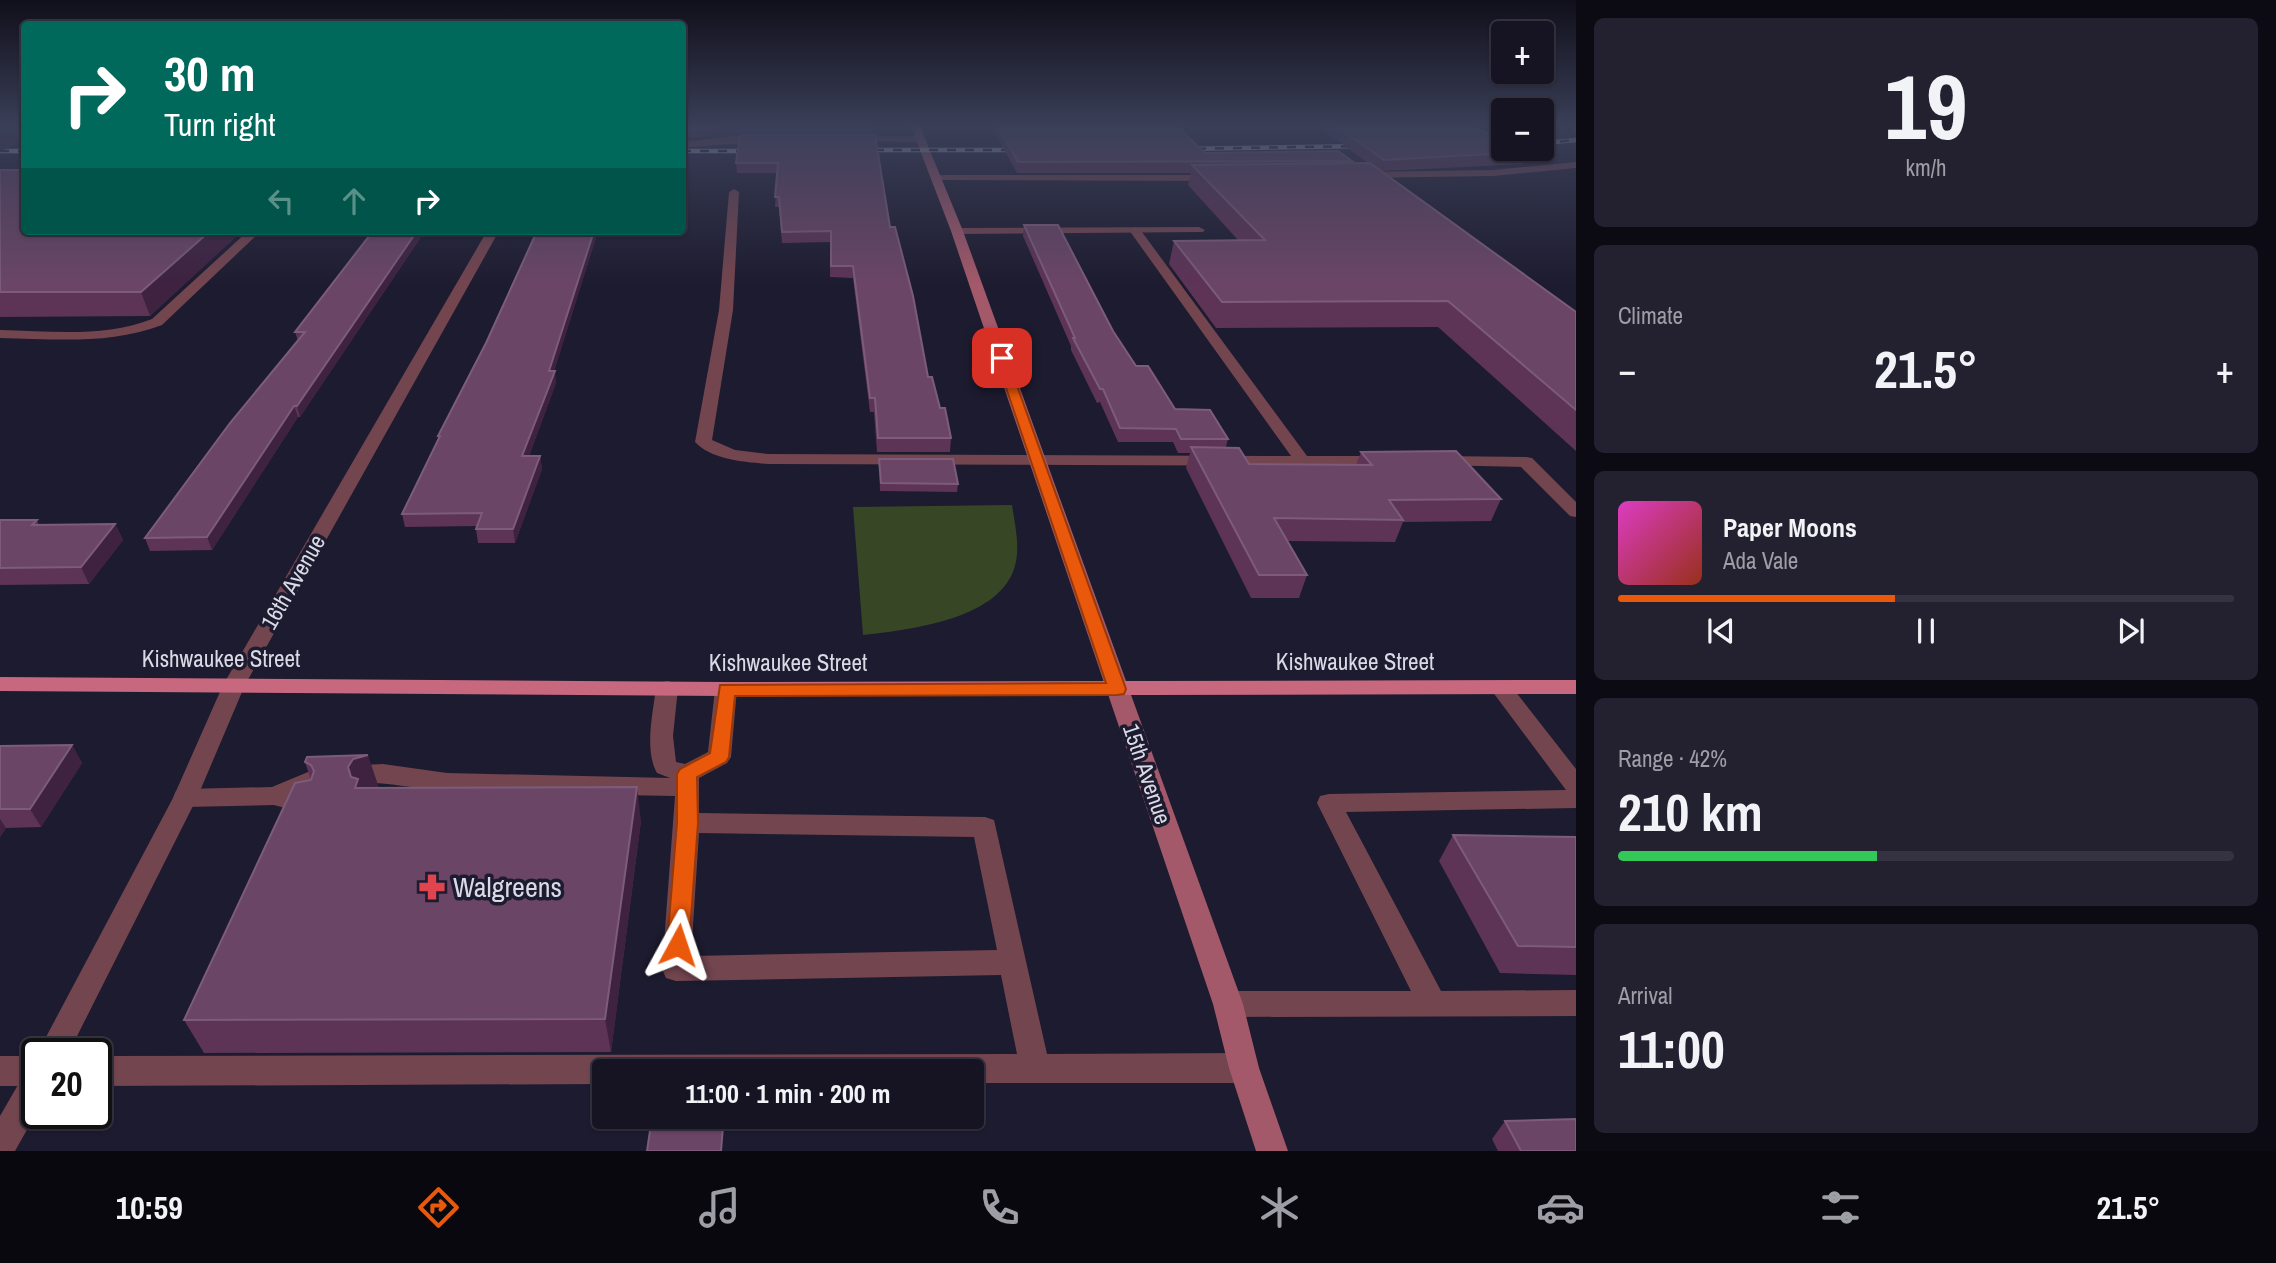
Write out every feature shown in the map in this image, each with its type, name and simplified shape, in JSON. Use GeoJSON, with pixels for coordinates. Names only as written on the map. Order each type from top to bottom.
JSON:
{"type":"FeatureCollection","features":[{"type":"Feature","properties":{"kind":"main road","name":"15th Avenue"},"geometry":{"type":"LineString","coordinates":[[935,178],[957,231],[1228,1004],[1244,1068],[1272,1151]]}},
{"type":"Feature","properties":{"kind":"main road","name":"Kishwaukee Street"},"geometry":{"type":"LineString","coordinates":[[0,684],[726,690],[1576,687]]}},
{"type":"Feature","properties":{"kind":"street"},"geometry":{"type":"LineString","coordinates":[[935,178],[1231,178]]}},
{"type":"Feature","properties":{"kind":"street"},"geometry":{"type":"LineString","coordinates":[[734,192],[726,310],[708,429],[703,442],[719,452],[768,459],[1037,459]]}},
{"type":"Feature","properties":{"kind":"street"},"geometry":{"type":"LineString","coordinates":[[1135,230],[1302,460]]}},
{"type":"Feature","properties":{"kind":"street"},"geometry":{"type":"LineString","coordinates":[[957,231],[1199,230]]}},
{"type":"Feature","properties":{"kind":"street"},"geometry":{"type":"LineString","coordinates":[[0,334],[120,333],[144,328],[157,322],[251,235]]}},
{"type":"Feature","properties":{"kind":"street","name":"16th Avenue"},"geometry":{"type":"LineString","coordinates":[[60,1038],[185,798],[234,685],[491,235]]}},
{"type":"Feature","properties":{"kind":"street"},"geometry":{"type":"LineString","coordinates":[[1526,462],[1576,512]]}},
{"type":"Feature","properties":{"kind":"street"},"geometry":{"type":"LineString","coordinates":[[1500,687],[1576,786]]}},
{"type":"Feature","properties":{"kind":"street"},"geometry":{"type":"LineString","coordinates":[[667,688],[662,736],[665,767],[686,780]]}},
{"type":"Feature","properties":{"kind":"street"},"geometry":{"type":"LineString","coordinates":[[274,796],[320,776],[383,773],[447,782],[686,780],[719,757],[726,690]]}},
{"type":"Feature","properties":{"kind":"street"},"geometry":{"type":"LineString","coordinates":[[686,780],[688,823],[676,969],[1013,962]]}},
{"type":"Feature","properties":{"kind":"street"},"geometry":{"type":"LineString","coordinates":[[386,799],[447,782]]}},
{"type":"Feature","properties":{"kind":"street"},"geometry":{"type":"LineString","coordinates":[[185,798],[274,796],[312,806]]}},
{"type":"Feature","properties":{"kind":"street"},"geometry":{"type":"LineString","coordinates":[[1576,799],[1329,803],[1433,1004],[1576,1003]]}},
{"type":"Feature","properties":{"kind":"street"},"geometry":{"type":"LineString","coordinates":[[688,823],[985,827],[1035,1069]]}},
{"type":"Feature","properties":{"kind":"street"},"geometry":{"type":"LineString","coordinates":[[112,1071],[1244,1068]]}},
{"type":"Feature","properties":{"kind":"street"},"geometry":{"type":"LineString","coordinates":[[0,1071],[21,1071]]}},
{"type":"Feature","properties":{"kind":"street"},"geometry":{"type":"LineString","coordinates":[[0,1147],[21,1110]]}},
{"type":"Feature","properties":{"kind":"lane"},"geometry":{"type":"LineString","coordinates":[[1037,459],[1400,461]]}},
{"type":"Feature","properties":{"kind":"lane"},"geometry":{"type":"LineString","coordinates":[[1428,461],[1526,462]]}},
{"type":"Feature","properties":{"kind":"lane"},"geometry":{"type":"LineString","coordinates":[[1228,1004],[1433,1004]]}},
{"type":"Feature","properties":{"kind":"green space"},"geometry":{"type":"Polygon","coordinates":[[[1012,505],[1017,537],[1016,561],[1004,586],[990,600],[949,619],[903,630],[863,635],[853,507],[1012,505]]]}},
{"type":"Feature","properties":{"kind":"building"},"geometry":{"type":"Polygon","coordinates":[[[0,178],[21,178],[21,235],[205,235],[141,292],[0,292],[0,178]]]}},
{"type":"Feature","properties":{"kind":"building"},"geometry":{"type":"Polygon","coordinates":[[[777,178],[882,178],[890,227],[895,227],[913,296],[928,377],[932,377],[940,408],[945,408],[951,438],[878,438],[875,398],[870,398],[853,266],[831,266],[831,231],[782,232],[779,197],[775,197],[777,178]]]}},
{"type":"Feature","properties":{"kind":"building"},"geometry":{"type":"Polygon","coordinates":[[[1204,178],[1390,178],[1576,312],[1576,410],[1448,301],[1222,302],[1174,241],[1265,240],[1204,178]]]}},
{"type":"Feature","properties":{"kind":"building"},"geometry":{"type":"Polygon","coordinates":[[[1024,225],[1058,225],[1113,331],[1136,366],[1148,366],[1175,409],[1210,410],[1228,439],[1181,439],[1176,429],[1120,428],[1103,389],[1100,389],[1073,338],[1024,225]]]}},
{"type":"Feature","properties":{"kind":"building"},"geometry":{"type":"Polygon","coordinates":[[[370,235],[414,235],[297,406],[294,406],[207,537],[145,538],[230,423],[305,332],[295,332],[370,235]]]}},
{"type":"Feature","properties":{"kind":"building"},"geometry":{"type":"Polygon","coordinates":[[[535,235],[593,235],[549,371],[555,371],[522,456],[540,456],[513,529],[476,529],[482,513],[402,514],[438,436],[486,343],[535,235]]]}},
{"type":"Feature","properties":{"kind":"building"},"geometry":{"type":"Polygon","coordinates":[[[1191,447],[1239,448],[1249,464],[1372,465],[1361,452],[1456,451],[1501,499],[1389,500],[1403,520],[1274,518],[1307,575],[1259,575],[1191,447]]]}},
{"type":"Feature","properties":{"kind":"building"},"geometry":{"type":"Polygon","coordinates":[[[879,459],[953,459],[958,484],[881,483],[879,459]]]}},
{"type":"Feature","properties":{"kind":"building"},"geometry":{"type":"Polygon","coordinates":[[[0,520],[37,520],[32,525],[115,524],[81,567],[0,568],[0,520]]]}},
{"type":"Feature","properties":{"kind":"building"},"geometry":{"type":"Polygon","coordinates":[[[72,745],[30,809],[0,809],[0,746],[72,745]]]}},
{"type":"Feature","properties":{"kind":"building"},"geometry":{"type":"Polygon","coordinates":[[[368,755],[353,759],[348,767],[351,777],[358,779],[355,788],[637,787],[605,1019],[184,1020],[295,783],[311,780],[314,771],[311,765],[305,762],[307,757],[368,755]]]}},
{"type":"Feature","properties":{"kind":"building"},"geometry":{"type":"Polygon","coordinates":[[[1453,835],[1576,837],[1576,947],[1518,946],[1453,835]]]}},
{"type":"Feature","properties":{"kind":"building"},"geometry":{"type":"Polygon","coordinates":[[[1576,1119],[1576,1151],[1521,1151],[1505,1121],[1576,1119]]]}},
{"type":"Feature","properties":{"kind":"building"},"geometry":{"type":"Polygon","coordinates":[[[650,1129],[723,1129],[721,1151],[647,1151],[650,1129]]]}},
{"type":"Feature","properties":{"kind":"place","name":"Walgreens"},"geometry":{"type":"Point","coordinates":[432,887]}},
{"type":"Feature","properties":{"kind":"route"},"geometry":{"type":"LineString","coordinates":[[678,945],[688,823],[685,787],[687,774],[719,757],[726,690],[1117,689],[1002,358]]}}]}
